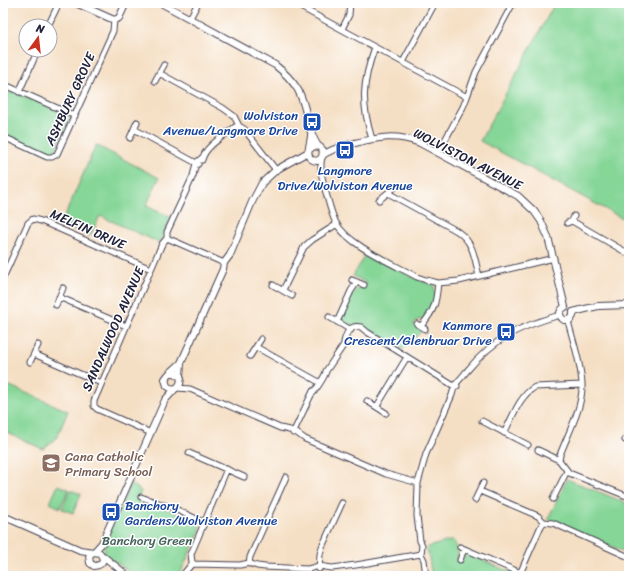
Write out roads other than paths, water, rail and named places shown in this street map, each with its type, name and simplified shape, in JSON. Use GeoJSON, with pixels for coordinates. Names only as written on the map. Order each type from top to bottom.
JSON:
{"type":"FeatureCollection","features":[{"type":"Feature","properties":{"kind":"street"},"geometry":{"type":"LineString","coordinates":[[52,18],[59,3]]}},
{"type":"Feature","properties":{"kind":"street"},"geometry":{"type":"LineString","coordinates":[[76,3],[114,20],[119,18],[126,3]]}},
{"type":"Feature","properties":{"kind":"street"},"geometry":{"type":"LineString","coordinates":[[161,3],[275,65],[284,72],[298,91],[311,134],[323,150],[320,165],[321,172],[330,210],[336,224],[346,236],[365,249],[418,277],[438,283],[459,281],[554,258]]}},
{"type":"Feature","properties":{"kind":"street"},"geometry":{"type":"LineString","coordinates":[[190,18],[198,3]]}},
{"type":"Feature","properties":{"kind":"street"},"geometry":{"type":"LineString","coordinates":[[294,3],[467,97]]}},
{"type":"Feature","properties":{"kind":"street"},"geometry":{"type":"LineString","coordinates":[[342,29],[349,15],[350,3]]}},
{"type":"Feature","properties":{"kind":"street"},"geometry":{"type":"LineString","coordinates":[[403,62],[435,3]]}},
{"type":"Feature","properties":{"kind":"street"},"geometry":{"type":"LineString","coordinates":[[438,153],[463,107],[476,72],[513,3]]}},
{"type":"Feature","properties":{"kind":"street","name":"ASHBURY GROVE"},"geometry":{"type":"LineString","coordinates":[[3,139],[8,139],[47,157],[52,157],[57,154],[113,31],[114,20]]}},
{"type":"Feature","properties":{"kind":"street"},"geometry":{"type":"LineString","coordinates":[[372,139],[366,116],[364,100],[368,68],[375,47]]}},
{"type":"Feature","properties":{"kind":"street"},"geometry":{"type":"LineString","coordinates":[[19,92],[34,58]]}},
{"type":"Feature","properties":{"kind":"street"},"geometry":{"type":"LineString","coordinates":[[155,81],[164,65]]}},
{"type":"Feature","properties":{"kind":"street"},"geometry":{"type":"LineString","coordinates":[[159,73],[223,108],[234,116],[239,126],[244,129],[276,170]]}},
{"type":"Feature","properties":{"kind":"street"},"geometry":{"type":"LineString","coordinates":[[3,84],[75,116]]}},
{"type":"Feature","properties":{"kind":"street"},"geometry":{"type":"LineString","coordinates":[[130,138],[137,122]]}},
{"type":"Feature","properties":{"kind":"street","name":"SANDALWOOD AVENUE"},"geometry":{"type":"LineString","coordinates":[[151,432],[95,407],[94,401],[163,242],[168,238],[170,227],[197,170],[197,164],[202,160],[213,144],[235,127],[239,126]]}},
{"type":"Feature","properties":{"kind":"street"},"geometry":{"type":"LineString","coordinates":[[134,130],[197,164]]}},
{"type":"Feature","properties":{"kind":"street"},"geometry":{"type":"LineString","coordinates":[[311,134],[308,156],[321,172]]}},
{"type":"Feature","properties":{"kind":"street","name":"WOLVISTON AVENUE"},"geometry":{"type":"LineString","coordinates":[[323,156],[335,148],[372,139],[383,137],[408,139],[438,153],[509,191],[526,202],[538,215],[544,227],[554,258],[565,308]]}},
{"type":"Feature","properties":{"kind":"street"},"geometry":{"type":"LineString","coordinates":[[223,262],[228,258],[257,190],[276,170],[309,151],[314,146],[319,146]]}},
{"type":"Feature","properties":{"kind":"street","name":"WOLVISTON AVENUE"},"geometry":{"type":"LineString","coordinates":[[319,146],[335,148]]}},
{"type":"Feature","properties":{"kind":"street"},"geometry":{"type":"LineString","coordinates":[[297,158],[317,161],[323,156]]}},
{"type":"Feature","properties":{"kind":"street"},"geometry":{"type":"LineString","coordinates":[[379,200],[395,187]]}},
{"type":"Feature","properties":{"kind":"street"},"geometry":{"type":"LineString","coordinates":[[388,193],[466,237],[471,246],[479,276]]}},
{"type":"Feature","properties":{"kind":"street"},"geometry":{"type":"LineString","coordinates":[[574,216],[569,222],[629,254]]}},
{"type":"Feature","properties":{"kind":"street","name":"MELFIN DRIVE"},"geometry":{"type":"LineString","coordinates":[[3,278],[28,222],[33,219],[41,221],[151,269]]}},
{"type":"Feature","properties":{"kind":"street"},"geometry":{"type":"LineString","coordinates":[[283,290],[304,247],[336,224]]}},
{"type":"Feature","properties":{"kind":"street"},"geometry":{"type":"LineString","coordinates":[[168,238],[223,262]]}},
{"type":"Feature","properties":{"kind":"street"},"geometry":{"type":"LineString","coordinates":[[165,400],[181,382],[181,363],[223,269],[223,262]]}},
{"type":"Feature","properties":{"kind":"street"},"geometry":{"type":"LineString","coordinates":[[337,322],[355,281],[364,285]]}},
{"type":"Feature","properties":{"kind":"street"},"geometry":{"type":"LineString","coordinates":[[421,326],[435,307],[438,283]]}},
{"type":"Feature","properties":{"kind":"street"},"geometry":{"type":"LineString","coordinates":[[274,285],[292,296]]}},
{"type":"Feature","properties":{"kind":"street"},"geometry":{"type":"LineString","coordinates":[[56,305],[63,288]]}},
{"type":"Feature","properties":{"kind":"street"},"geometry":{"type":"LineString","coordinates":[[59,297],[126,326]]}},
{"type":"Feature","properties":{"kind":"street"},"geometry":{"type":"LineString","coordinates":[[426,576],[424,564],[420,554],[417,516],[418,483],[426,454],[452,395],[455,394],[456,385],[462,381],[466,373],[484,353],[500,340],[531,323],[560,315],[562,310],[565,308],[571,309],[573,312],[604,306],[629,305]]}},
{"type":"Feature","properties":{"kind":"street"},"geometry":{"type":"LineString","coordinates":[[568,321],[572,318],[573,312]]}},
{"type":"Feature","properties":{"kind":"street"},"geometry":{"type":"LineString","coordinates":[[560,315],[562,319],[568,321]]}},
{"type":"Feature","properties":{"kind":"street"},"geometry":{"type":"LineString","coordinates":[[329,317],[350,330],[359,329],[367,332],[456,385]]}},
{"type":"Feature","properties":{"kind":"street"},"geometry":{"type":"LineString","coordinates":[[559,460],[580,401],[582,385],[568,321]]}},
{"type":"Feature","properties":{"kind":"street"},"geometry":{"type":"LineString","coordinates":[[294,432],[313,393],[316,390],[318,381],[326,375],[326,371],[350,330]]}},
{"type":"Feature","properties":{"kind":"street"},"geometry":{"type":"LineString","coordinates":[[250,356],[261,338]]}},
{"type":"Feature","properties":{"kind":"street"},"geometry":{"type":"LineString","coordinates":[[30,362],[38,345]]}},
{"type":"Feature","properties":{"kind":"street"},"geometry":{"type":"LineString","coordinates":[[256,347],[318,381]]}},
{"type":"Feature","properties":{"kind":"street"},"geometry":{"type":"LineString","coordinates":[[34,354],[101,383]]}},
{"type":"Feature","properties":{"kind":"street"},"geometry":{"type":"LineString","coordinates":[[377,406],[407,357]]}},
{"type":"Feature","properties":{"kind":"street"},"geometry":{"type":"LineString","coordinates":[[89,561],[89,556],[102,543],[165,400],[166,377],[181,363]]}},
{"type":"Feature","properties":{"kind":"street"},"geometry":{"type":"LineString","coordinates":[[170,374],[176,373],[184,384],[190,389],[280,428],[287,433],[294,432]]}},
{"type":"Feature","properties":{"kind":"street"},"geometry":{"type":"LineString","coordinates":[[166,384],[169,388],[190,389]]}},
{"type":"Feature","properties":{"kind":"street"},"geometry":{"type":"LineString","coordinates":[[504,433],[523,397],[534,387],[582,385]]}},
{"type":"Feature","properties":{"kind":"street"},"geometry":{"type":"LineString","coordinates":[[367,401],[386,413]]}},
{"type":"Feature","properties":{"kind":"street"},"geometry":{"type":"LineString","coordinates":[[482,421],[528,445]]}},
{"type":"Feature","properties":{"kind":"street"},"geometry":{"type":"LineString","coordinates":[[294,432],[298,437],[386,474],[418,483]]}},
{"type":"Feature","properties":{"kind":"street"},"geometry":{"type":"LineString","coordinates":[[625,440],[629,432]]}},
{"type":"Feature","properties":{"kind":"street"},"geometry":{"type":"LineString","coordinates":[[538,450],[559,460],[567,471],[629,497]]}},
{"type":"Feature","properties":{"kind":"street"},"geometry":{"type":"LineString","coordinates":[[189,453],[244,476]]}},
{"type":"Feature","properties":{"kind":"street"},"geometry":{"type":"LineString","coordinates":[[194,562],[193,551],[227,469]]}},
{"type":"Feature","properties":{"kind":"street"},"geometry":{"type":"LineString","coordinates":[[553,499],[567,471]]}},
{"type":"Feature","properties":{"kind":"street"},"geometry":{"type":"LineString","coordinates":[[250,564],[252,554],[286,477]]}},
{"type":"Feature","properties":{"kind":"street"},"geometry":{"type":"LineString","coordinates":[[475,500],[483,483]]}},
{"type":"Feature","properties":{"kind":"street"},"geometry":{"type":"LineString","coordinates":[[480,491],[538,516],[544,522],[553,523],[629,557]]}},
{"type":"Feature","properties":{"kind":"street"},"geometry":{"type":"LineString","coordinates":[[142,496],[205,523]]}},
{"type":"Feature","properties":{"kind":"street"},"geometry":{"type":"LineString","coordinates":[[319,568],[322,547],[342,502]]}},
{"type":"Feature","properties":{"kind":"street"},"geometry":{"type":"LineString","coordinates":[[3,516],[80,550],[98,552],[128,576]]}},
{"type":"Feature","properties":{"kind":"street"},"geometry":{"type":"LineString","coordinates":[[460,560],[462,548],[520,575],[544,522]]}},
{"type":"Feature","properties":{"kind":"street"},"geometry":{"type":"LineString","coordinates":[[99,565],[103,561],[102,543]]}},
{"type":"Feature","properties":{"kind":"street"},"geometry":{"type":"LineString","coordinates":[[80,550],[94,566],[99,565],[116,567]]}},
{"type":"Feature","properties":{"kind":"street"},"geometry":{"type":"LineString","coordinates":[[183,575],[194,562],[240,567],[250,564],[259,568],[302,569],[312,571],[319,568],[326,570],[420,554]]}},
{"type":"Feature","properties":{"kind":"place","name":"Wolviston Avenue/Langmore Drive"},"geometry":{"type":"Point","coordinates":[312,122]}},
{"type":"Feature","properties":{"kind":"place","name":"Langmore Drive/Wolviston Avenue"},"geometry":{"type":"Point","coordinates":[345,150]}},
{"type":"Feature","properties":{"kind":"place","name":"Kanmore Crescent/Glenbruar Drive"},"geometry":{"type":"Point","coordinates":[506,332]}},
{"type":"Feature","properties":{"kind":"place","name":"Cana Catholic Primary School"},"geometry":{"type":"Point","coordinates":[51,463]}},
{"type":"Feature","properties":{"kind":"place","name":"Banchory Gardens/Wolviston Avenue"},"geometry":{"type":"Point","coordinates":[111,512]}},
{"type":"Feature","properties":{"kind":"park label","name":"Banchory Green"},"geometry":{"type":"Point","coordinates":[147,540]}}]}
